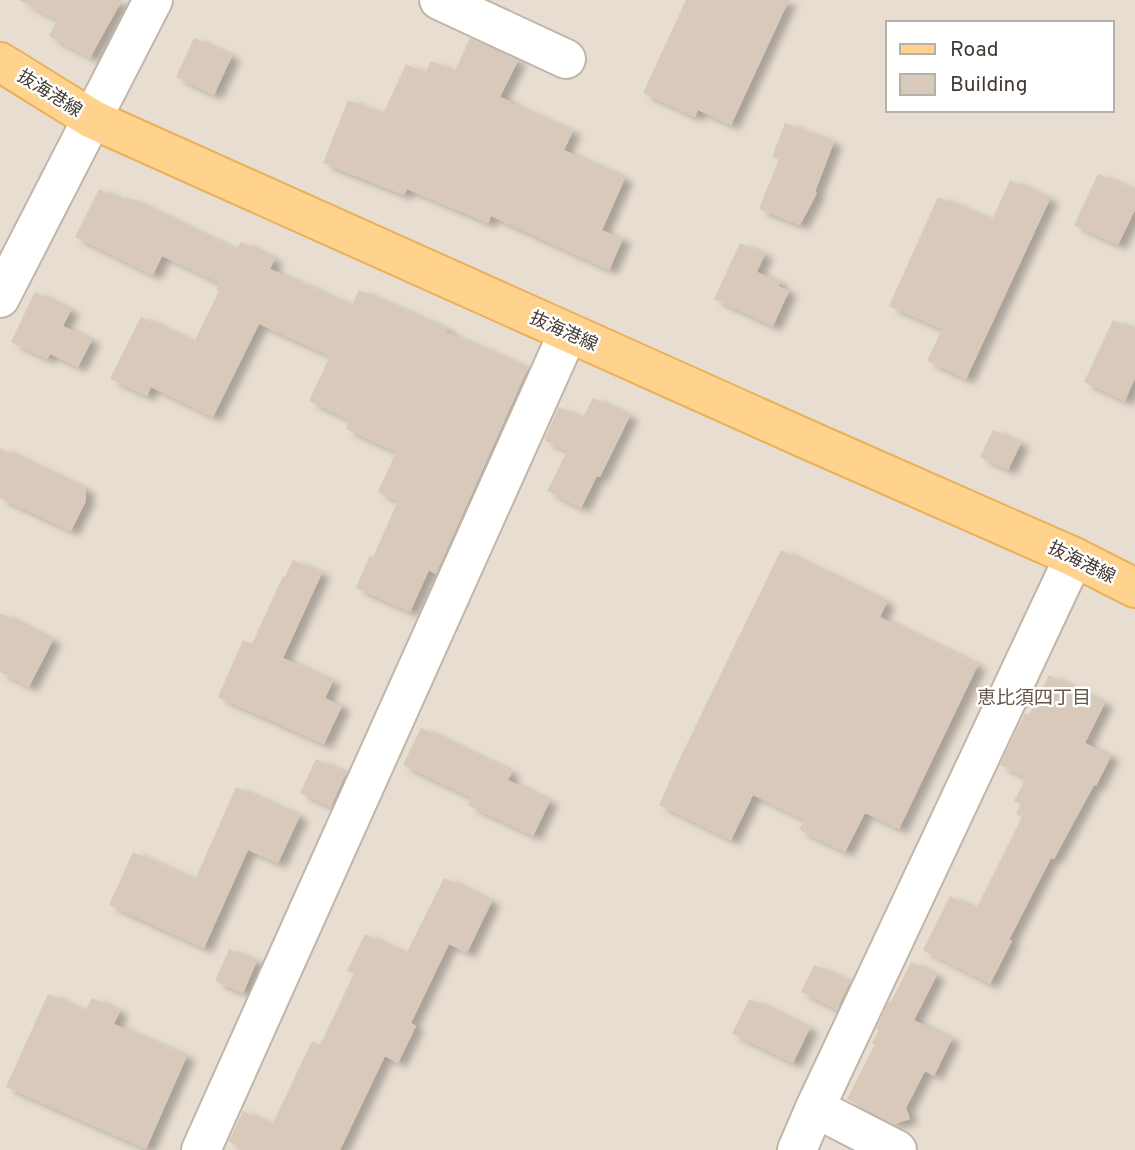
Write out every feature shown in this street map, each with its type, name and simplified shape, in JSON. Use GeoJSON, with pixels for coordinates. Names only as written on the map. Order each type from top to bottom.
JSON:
{"type":"FeatureCollection","features":[{"type":"Feature","properties":{"kind":"main road","name":"抜海港線"},"geometry":{"type":"LineString","coordinates":[[0,62],[92,119],[1074,557],[1135,588]]}},
{"type":"Feature","properties":{"kind":"street"},"geometry":{"type":"LineString","coordinates":[[0,298],[153,0]]}},
{"type":"Feature","properties":{"kind":"street"},"geometry":{"type":"LineString","coordinates":[[439,0],[566,59]]}},
{"type":"Feature","properties":{"kind":"street"},"geometry":{"type":"LineString","coordinates":[[201,1150],[568,332]]}},
{"type":"Feature","properties":{"kind":"street"},"geometry":{"type":"LineString","coordinates":[[797,1150],[1074,557]]}},
{"type":"Feature","properties":{"kind":"street"},"geometry":{"type":"LineString","coordinates":[[815,1108],[897,1150]]}},
{"type":"Feature","properties":{"kind":"shaded area"},"geometry":{"type":"Polygon","coordinates":[[[0,0],[1135,0],[1135,1150],[0,1150],[0,0]]]}},
{"type":"Feature","properties":{"kind":"building"},"geometry":{"type":"Polygon","coordinates":[[[19,0],[122,0],[90,58],[49,36],[57,20],[19,0]]]}},
{"type":"Feature","properties":{"kind":"building"},"geometry":{"type":"Polygon","coordinates":[[[686,0],[789,0],[731,125],[698,110],[695,117],[643,93],[686,0]]]}},
{"type":"Feature","properties":{"kind":"building"},"geometry":{"type":"Polygon","coordinates":[[[194,38],[232,56],[214,95],[176,77],[194,38]]]}},
{"type":"Feature","properties":{"kind":"building"},"geometry":{"type":"Polygon","coordinates":[[[470,38],[518,61],[500,97],[573,131],[564,150],[625,178],[602,230],[623,239],[609,270],[491,216],[488,223],[407,189],[404,195],[323,163],[348,100],[383,114],[406,64],[425,73],[431,61],[455,71],[470,38]]]}},
{"type":"Feature","properties":{"kind":"building"},"geometry":{"type":"Polygon","coordinates":[[[785,123],[834,142],[815,192],[817,193],[800,225],[759,209],[779,159],[772,157],[785,123]]]}},
{"type":"Feature","properties":{"kind":"building"},"geometry":{"type":"Polygon","coordinates":[[[1098,174],[1135,190],[1135,210],[1118,245],[1074,225],[1098,174]]]}},
{"type":"Feature","properties":{"kind":"building"},"geometry":{"type":"Polygon","coordinates":[[[1010,180],[1050,199],[966,379],[927,361],[942,329],[889,306],[938,197],[992,220],[1010,180]]]}},
{"type":"Feature","properties":{"kind":"building"},"geometry":{"type":"Polygon","coordinates":[[[99,189],[123,201],[126,197],[236,250],[241,242],[275,259],[270,269],[352,306],[359,290],[528,368],[436,574],[429,570],[410,612],[356,588],[398,501],[378,492],[396,452],[346,429],[350,420],[309,401],[330,356],[259,324],[213,417],[151,387],[147,396],[110,379],[141,317],[194,342],[219,291],[216,290],[220,283],[162,256],[153,275],[75,237],[99,189]]]}},
{"type":"Feature","properties":{"kind":"building"},"geometry":{"type":"Polygon","coordinates":[[[740,243],[765,254],[757,272],[780,282],[778,286],[789,291],[773,326],[714,299],[740,243]]]}},
{"type":"Feature","properties":{"kind":"building"},"geometry":{"type":"Polygon","coordinates":[[[35,292],[71,310],[63,326],[92,340],[78,367],[50,354],[47,359],[11,342],[35,292]]]}},
{"type":"Feature","properties":{"kind":"building"},"geometry":{"type":"Polygon","coordinates":[[[1113,320],[1135,330],[1135,378],[1125,401],[1084,382],[1113,320]]]}},
{"type":"Feature","properties":{"kind":"building"},"geometry":{"type":"Polygon","coordinates":[[[593,398],[630,416],[600,477],[597,476],[581,508],[547,491],[567,451],[544,440],[559,407],[582,419],[593,398]]]}},
{"type":"Feature","properties":{"kind":"building"},"geometry":{"type":"Polygon","coordinates":[[[993,430],[1021,443],[1008,470],[980,457],[993,430]]]}},
{"type":"Feature","properties":{"kind":"building"},"geometry":{"type":"Polygon","coordinates":[[[0,448],[86,489],[86,501],[71,531],[0,498],[0,448]]]}},
{"type":"Feature","properties":{"kind":"building"},"geometry":{"type":"Polygon","coordinates":[[[781,550],[887,602],[880,617],[978,665],[899,829],[865,813],[845,852],[799,830],[804,820],[753,795],[731,840],[659,805],[781,550]]]}},
{"type":"Feature","properties":{"kind":"building"},"geometry":{"type":"Polygon","coordinates":[[[293,560],[322,573],[283,658],[333,681],[325,698],[342,706],[324,744],[218,697],[243,640],[252,644],[293,560]]]}},
{"type":"Feature","properties":{"kind":"building"},"geometry":{"type":"Polygon","coordinates":[[[0,613],[53,640],[29,687],[0,672],[0,613]]]}},
{"type":"Feature","properties":{"kind":"building"},"geometry":{"type":"Polygon","coordinates":[[[1049,675],[1105,703],[1085,743],[1111,756],[1054,859],[1051,858],[990,984],[923,950],[950,896],[976,909],[1022,817],[1016,814],[1021,804],[1014,801],[1026,778],[1000,765],[1025,713],[1029,715],[1049,675]]]}},
{"type":"Feature","properties":{"kind":"building"},"geometry":{"type":"Polygon","coordinates":[[[421,728],[512,772],[508,780],[550,801],[533,836],[468,805],[472,798],[403,765],[421,728]]]}},
{"type":"Feature","properties":{"kind":"building"},"geometry":{"type":"Polygon","coordinates":[[[316,759],[346,773],[331,807],[300,793],[316,759]]]}},
{"type":"Feature","properties":{"kind":"building"},"geometry":{"type":"Polygon","coordinates":[[[236,787],[300,816],[278,863],[248,850],[204,948],[109,905],[133,852],[195,880],[236,787]]]}},
{"type":"Feature","properties":{"kind":"building"},"geometry":{"type":"Polygon","coordinates":[[[444,878],[492,901],[467,953],[449,944],[411,1023],[416,1026],[398,1063],[385,1056],[340,1150],[244,1150],[229,1141],[243,1111],[272,1125],[312,1041],[320,1045],[354,974],[347,971],[365,934],[406,954],[444,878]]]}},
{"type":"Feature","properties":{"kind":"building"},"geometry":{"type":"Polygon","coordinates":[[[229,949],[257,961],[243,993],[215,981],[229,949]]]}},
{"type":"Feature","properties":{"kind":"building"},"geometry":{"type":"Polygon","coordinates":[[[911,962],[937,975],[914,1020],[952,1039],[934,1076],[925,1071],[906,1108],[910,1119],[895,1124],[847,1099],[875,1044],[872,1043],[879,1030],[876,1029],[889,1001],[891,1002],[911,962]]]}},
{"type":"Feature","properties":{"kind":"building"},"geometry":{"type":"Polygon","coordinates":[[[814,965],[850,982],[837,1010],[801,992],[814,965]]]}},
{"type":"Feature","properties":{"kind":"building"},"geometry":{"type":"Polygon","coordinates":[[[48,994],[85,1011],[92,998],[120,1011],[114,1024],[187,1056],[146,1149],[6,1087],[48,994]]]}},
{"type":"Feature","properties":{"kind":"building"},"geometry":{"type":"Polygon","coordinates":[[[749,999],[810,1028],[793,1063],[732,1034],[749,999]]]}},
{"type":"Feature","properties":{"kind":"district","name":"恵比須四丁目"},"geometry":{"type":"Point","coordinates":[1034,697]}}]}
